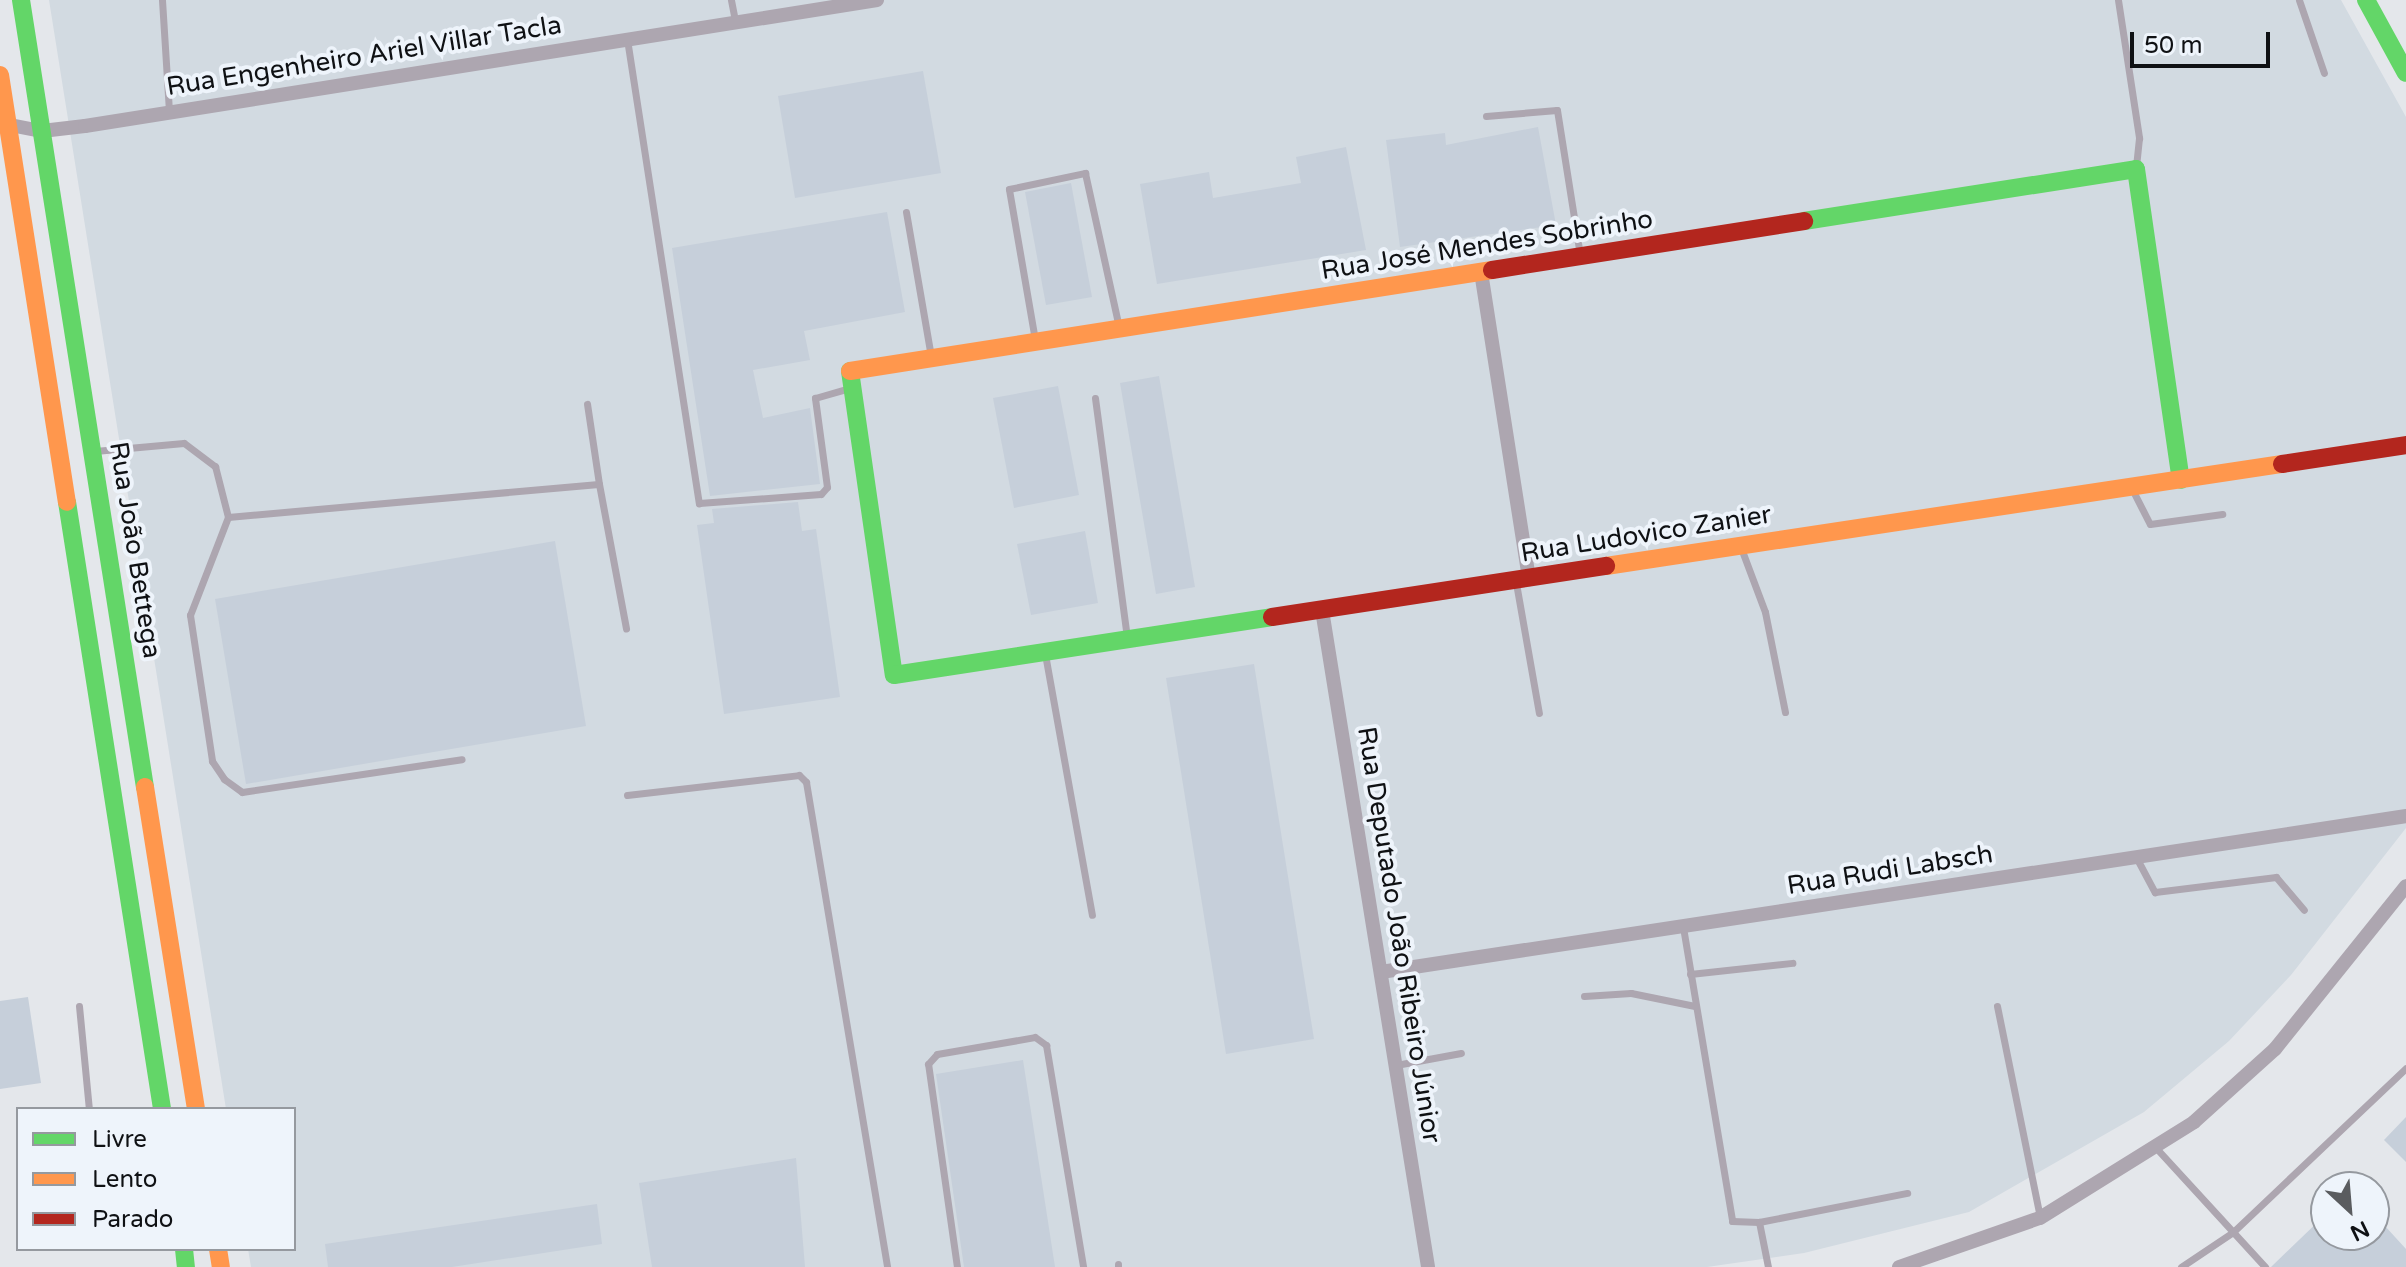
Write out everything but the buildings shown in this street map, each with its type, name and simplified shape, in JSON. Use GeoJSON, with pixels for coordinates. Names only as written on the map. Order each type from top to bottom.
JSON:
{"type":"FeatureCollection","features":[{"type":"Feature","properties":{"kind":"street","name":"Rua João Bettega"},"geometry":{"type":"LineString","coordinates":[[21,0],[196,1107]]}},
{"type":"Feature","properties":{"kind":"street","name":"Rua Engenheiro Ariel Villar Tacla"},"geometry":{"type":"LineString","coordinates":[[4,124],[42,131],[877,0]]}},
{"type":"Feature","properties":{"kind":"street"},"geometry":{"type":"LineString","coordinates":[[2366,0],[2405,67]]}},
{"type":"Feature","properties":{"kind":"street"},"geometry":{"type":"LineString","coordinates":[[0,75],[4,124],[162,1107]]}},
{"type":"Feature","properties":{"kind":"street","name":"Rua José Mendes Sobrinho"},"geometry":{"type":"LineString","coordinates":[[847,381],[931,359],[2136,169]]}},
{"type":"Feature","properties":{"kind":"street"},"geometry":{"type":"LineString","coordinates":[[2136,169],[2181,480]]}},
{"type":"Feature","properties":{"kind":"street"},"geometry":{"type":"LineString","coordinates":[[1481,272],[1522,580]]}},
{"type":"Feature","properties":{"kind":"street","name":"Rua Ludovico Zanier"},"geometry":{"type":"LineString","coordinates":[[847,381],[894,675],[2406,445]]}},
{"type":"Feature","properties":{"kind":"street","name":"Rua Deputado João Ribeiro Júnior"},"geometry":{"type":"LineString","coordinates":[[1322,610],[1428,1267]]}},
{"type":"Feature","properties":{"kind":"street","name":"Rua Rudi Labsch"},"geometry":{"type":"LineString","coordinates":[[1381,972],[2406,816]]}},
{"type":"Feature","properties":{"kind":"street"},"geometry":{"type":"LineString","coordinates":[[120,842],[153,836]]}},
{"type":"Feature","properties":{"kind":"street"},"geometry":{"type":"LineString","coordinates":[[126,884],[160,877]]}},
{"type":"Feature","properties":{"kind":"street"},"geometry":{"type":"LineString","coordinates":[[1899,1267],[2040,1218],[2157,1149],[2275,1049],[2401,903],[2406,886]]}},
{"type":"Feature","properties":{"kind":"lane"},"geometry":{"type":"LineString","coordinates":[[162,0],[169,111]]}},
{"type":"Feature","properties":{"kind":"lane"},"geometry":{"type":"LineString","coordinates":[[731,0],[735,22]]}},
{"type":"Feature","properties":{"kind":"lane"},"geometry":{"type":"LineString","coordinates":[[2118,0],[2139,138],[2136,169]]}},
{"type":"Feature","properties":{"kind":"lane"},"geometry":{"type":"LineString","coordinates":[[2299,0],[2324,73]]}},
{"type":"Feature","properties":{"kind":"lane"},"geometry":{"type":"LineString","coordinates":[[627,39],[699,503],[821,494],[827,487],[815,398],[847,381]]}},
{"type":"Feature","properties":{"kind":"lane"},"geometry":{"type":"LineString","coordinates":[[1486,116],[1557,110],[1581,257]]}},
{"type":"Feature","properties":{"kind":"lane"},"geometry":{"type":"LineString","coordinates":[[1035,343],[1009,189],[1085,173],[1119,329]]}},
{"type":"Feature","properties":{"kind":"lane"},"geometry":{"type":"LineString","coordinates":[[906,212],[931,359]]}},
{"type":"Feature","properties":{"kind":"lane"},"geometry":{"type":"LineString","coordinates":[[1095,398],[1127,639]]}},
{"type":"Feature","properties":{"kind":"lane"},"geometry":{"type":"LineString","coordinates":[[587,404],[626,628]]}},
{"type":"Feature","properties":{"kind":"lane"},"geometry":{"type":"LineString","coordinates":[[93,451],[184,443],[215,466],[228,517],[190,615],[212,761],[224,779],[242,792],[462,759]]}},
{"type":"Feature","properties":{"kind":"lane"},"geometry":{"type":"LineString","coordinates":[[228,517],[599,484]]}},
{"type":"Feature","properties":{"kind":"lane"},"geometry":{"type":"LineString","coordinates":[[2131,487],[2150,524],[2222,514]]}},
{"type":"Feature","properties":{"kind":"lane"},"geometry":{"type":"LineString","coordinates":[[1740,546],[1765,612],[1785,712]]}},
{"type":"Feature","properties":{"kind":"lane"},"geometry":{"type":"LineString","coordinates":[[1522,580],[1539,713]]}},
{"type":"Feature","properties":{"kind":"lane"},"geometry":{"type":"LineString","coordinates":[[1044,652],[1092,915]]}},
{"type":"Feature","properties":{"kind":"lane"},"geometry":{"type":"LineString","coordinates":[[627,795],[799,775],[806,782],[887,1267]]}},
{"type":"Feature","properties":{"kind":"lane"},"geometry":{"type":"LineString","coordinates":[[2136,857],[2155,892],[2276,877],[2304,910]]}},
{"type":"Feature","properties":{"kind":"lane"},"geometry":{"type":"LineString","coordinates":[[1683,926],[1732,1221],[1759,1222],[1907,1193]]}},
{"type":"Feature","properties":{"kind":"lane"},"geometry":{"type":"LineString","coordinates":[[1690,974],[1792,963]]}},
{"type":"Feature","properties":{"kind":"lane"},"geometry":{"type":"LineString","coordinates":[[1584,996],[1631,993],[1695,1006]]}},
{"type":"Feature","properties":{"kind":"lane"},"geometry":{"type":"LineString","coordinates":[[79,1006],[89,1107]]}},
{"type":"Feature","properties":{"kind":"lane"},"geometry":{"type":"LineString","coordinates":[[1997,1006],[2040,1218]]}},
{"type":"Feature","properties":{"kind":"lane"},"geometry":{"type":"LineString","coordinates":[[957,1267],[928,1064],[937,1054],[1035,1037],[1046,1045],[1083,1267]]}},
{"type":"Feature","properties":{"kind":"lane"},"geometry":{"type":"LineString","coordinates":[[1396,1066],[1461,1053]]}},
{"type":"Feature","properties":{"kind":"lane"},"geometry":{"type":"LineString","coordinates":[[2181,1267],[2233,1232],[2406,1068]]}},
{"type":"Feature","properties":{"kind":"lane"},"geometry":{"type":"LineString","coordinates":[[2157,1149],[2265,1267]]}},
{"type":"Feature","properties":{"kind":"lane"},"geometry":{"type":"LineString","coordinates":[[1759,1222],[1768,1267]]}},
{"type":"Feature","properties":{"kind":"shaded area"},"geometry":{"type":"Polygon","coordinates":[[[49,0],[2341,0],[2406,117],[2406,828],[2291,975],[2229,1041],[2144,1112],[1969,1212],[1804,1253],[1707,1267],[251,1267],[248,1251],[296,1251],[296,1107],[226,1107],[49,0]]]}},
{"type":"Feature","properties":{"kind":"traffic: fast"},"geometry":{"type":"LineString","coordinates":[[21,0],[145,787]]}},
{"type":"Feature","properties":{"kind":"traffic: fast"},"geometry":{"type":"LineString","coordinates":[[2366,0],[2406,73]]}},
{"type":"Feature","properties":{"kind":"traffic: fast"},"geometry":{"type":"LineString","coordinates":[[1804,221],[2136,169],[2181,480]]}},
{"type":"Feature","properties":{"kind":"traffic: fast"},"geometry":{"type":"LineString","coordinates":[[850,371],[894,675],[1272,617]]}},
{"type":"Feature","properties":{"kind":"traffic: fast"},"geometry":{"type":"LineString","coordinates":[[67,502],[162,1107]]}},
{"type":"Feature","properties":{"kind":"traffic: fast"},"geometry":{"type":"LineString","coordinates":[[184,1251],[186,1267]]}},
{"type":"Feature","properties":{"kind":"traffic: slow"},"geometry":{"type":"LineString","coordinates":[[0,75],[67,502]]}},
{"type":"Feature","properties":{"kind":"traffic: slow"},"geometry":{"type":"LineString","coordinates":[[850,371],[1492,270]]}},
{"type":"Feature","properties":{"kind":"traffic: slow"},"geometry":{"type":"LineString","coordinates":[[1606,566],[2282,464]]}},
{"type":"Feature","properties":{"kind":"traffic: slow"},"geometry":{"type":"LineString","coordinates":[[145,787],[196,1107]]}},
{"type":"Feature","properties":{"kind":"traffic: slow"},"geometry":{"type":"LineString","coordinates":[[218,1251],[221,1267]]}},
{"type":"Feature","properties":{"kind":"traffic: jam"},"geometry":{"type":"LineString","coordinates":[[1492,270],[1804,221]]}},
{"type":"Feature","properties":{"kind":"traffic: jam"},"geometry":{"type":"LineString","coordinates":[[2282,464],[2406,445]]}},
{"type":"Feature","properties":{"kind":"traffic: jam"},"geometry":{"type":"LineString","coordinates":[[1272,617],[1606,566]]}}]}
